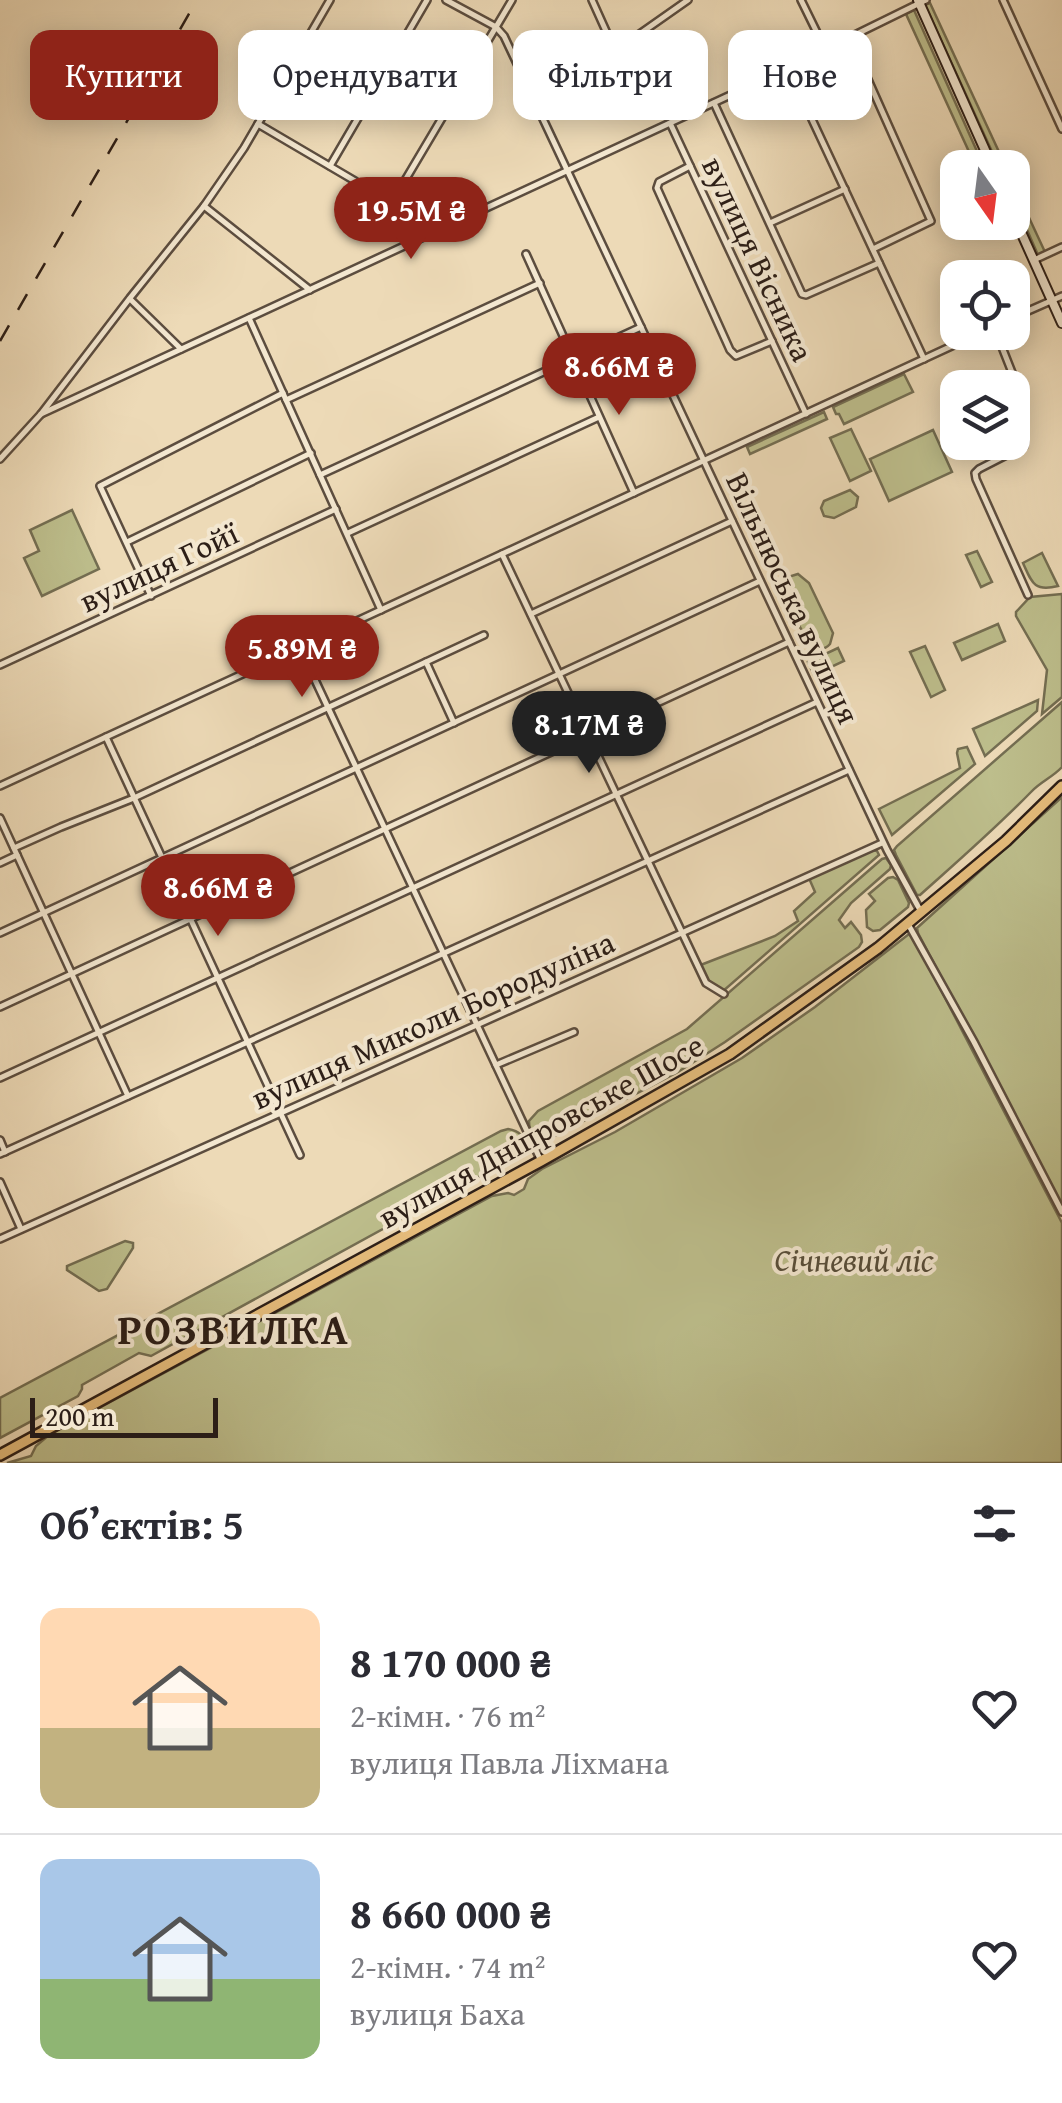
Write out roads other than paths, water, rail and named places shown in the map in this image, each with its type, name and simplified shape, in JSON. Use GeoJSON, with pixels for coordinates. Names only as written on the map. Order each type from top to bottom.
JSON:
{"type":"FeatureCollection","features":[{"type":"Feature","properties":{"kind":"main road","name":"вулиця Дніпровське Шосе"},"geometry":{"type":"LineString","coordinates":[[0,1455],[730,1054],[908,924],[1006,841],[1062,786]]}},
{"type":"Feature","properties":{"kind":"street"},"geometry":{"type":"LineString","coordinates":[[0,460],[41,414],[204,206],[258,124],[330,0]]}},
{"type":"Feature","properties":{"kind":"street"},"geometry":{"type":"LineString","coordinates":[[330,166],[426,0]]}},
{"type":"Feature","properties":{"kind":"street"},"geometry":{"type":"LineString","coordinates":[[446,0],[496,27]]}},
{"type":"Feature","properties":{"kind":"street"},"geometry":{"type":"LineString","coordinates":[[391,204],[512,0]]}},
{"type":"Feature","properties":{"kind":"street"},"geometry":{"type":"LineString","coordinates":[[592,0],[606,30]]}},
{"type":"Feature","properties":{"kind":"street"},"geometry":{"type":"LineString","coordinates":[[645,30],[688,0]]}},
{"type":"Feature","properties":{"kind":"street"},"geometry":{"type":"LineString","coordinates":[[801,0],[816,30]]}},
{"type":"Feature","properties":{"kind":"street"},"geometry":{"type":"LineString","coordinates":[[1004,0],[1062,129]]}},
{"type":"Feature","properties":{"kind":"street"},"geometry":{"type":"LineString","coordinates":[[863,30],[921,1],[984,150]]}},
{"type":"Feature","properties":{"kind":"street","name":"Вільнюська вулиця"},"geometry":{"type":"LineString","coordinates":[[496,27],[513,55]]}},
{"type":"Feature","properties":{"kind":"street"},"geometry":{"type":"LineString","coordinates":[[872,88],[932,221],[873,249]]}},
{"type":"Feature","properties":{"kind":"street"},"geometry":{"type":"LineString","coordinates":[[41,414],[728,96]]}},
{"type":"Feature","properties":{"kind":"street"},"geometry":{"type":"LineString","coordinates":[[714,102],[804,296],[880,263]]}},
{"type":"Feature","properties":{"kind":"street","name":"Вільнюська вулиця"},"geometry":{"type":"LineString","coordinates":[[544,120],[849,770],[922,912]]}},
{"type":"Feature","properties":{"kind":"street"},"geometry":{"type":"LineString","coordinates":[[812,120],[924,359]]}},
{"type":"Feature","properties":{"kind":"street","name":"вулиця Вісника"},"geometry":{"type":"LineString","coordinates":[[670,123],[806,414]]}},
{"type":"Feature","properties":{"kind":"street"},"geometry":{"type":"LineString","coordinates":[[258,124],[391,204],[430,234]]}},
{"type":"Feature","properties":{"kind":"street"},"geometry":{"type":"LineString","coordinates":[[690,166],[660,182],[657,188],[730,350],[736,356],[772,341]]}},
{"type":"Feature","properties":{"kind":"street"},"geometry":{"type":"LineString","coordinates":[[770,224],[845,190]]}},
{"type":"Feature","properties":{"kind":"street"},"geometry":{"type":"LineString","coordinates":[[204,206],[310,290]]}},
{"type":"Feature","properties":{"kind":"street"},"geometry":{"type":"LineString","coordinates":[[1025,240],[1062,323]]}},
{"type":"Feature","properties":{"kind":"street"},"geometry":{"type":"LineString","coordinates":[[1034,260],[1062,247]]}},
{"type":"Feature","properties":{"kind":"street"},"geometry":{"type":"LineString","coordinates":[[526,254],[634,493]]}},
{"type":"Feature","properties":{"kind":"street"},"geometry":{"type":"LineString","coordinates":[[151,596],[100,486],[285,396],[540,283]]}},
{"type":"Feature","properties":{"kind":"street"},"geometry":{"type":"LineString","coordinates":[[1030,310],[1062,296]]}},
{"type":"Feature","properties":{"kind":"street"},"geometry":{"type":"LineString","coordinates":[[130,298],[181,349]]}},
{"type":"Feature","properties":{"kind":"street"},"geometry":{"type":"LineString","coordinates":[[248,318],[381,610]]}},
{"type":"Feature","properties":{"kind":"street"},"geometry":{"type":"LineString","coordinates":[[320,474],[640,327]]}},
{"type":"Feature","properties":{"kind":"street"},"geometry":{"type":"LineString","coordinates":[[0,786],[943,350]]}},
{"type":"Feature","properties":{"kind":"street"},"geometry":{"type":"LineString","coordinates":[[1004,350],[1013,375],[1024,446],[979,468],[976,480],[1028,595]]}},
{"type":"Feature","properties":{"kind":"street"},"geometry":{"type":"LineString","coordinates":[[347,533],[599,417]]}},
{"type":"Feature","properties":{"kind":"street"},"geometry":{"type":"LineString","coordinates":[[126,542],[311,453]]}},
{"type":"Feature","properties":{"kind":"street","name":"вулиця Гойї"},"geometry":{"type":"LineString","coordinates":[[0,664],[336,509]]}},
{"type":"Feature","properties":{"kind":"street"},"geometry":{"type":"LineString","coordinates":[[531,614],[732,521]]}},
{"type":"Feature","properties":{"kind":"street"},"geometry":{"type":"LineString","coordinates":[[502,554],[706,983],[724,994]]}},
{"type":"Feature","properties":{"kind":"street"},"geometry":{"type":"LineString","coordinates":[[0,933],[760,581]]}},
{"type":"Feature","properties":{"kind":"street"},"geometry":{"type":"LineString","coordinates":[[0,863],[60,827],[134,798],[484,635]]}},
{"type":"Feature","properties":{"kind":"street"},"geometry":{"type":"LineString","coordinates":[[0,1007],[789,642]]}},
{"type":"Feature","properties":{"kind":"street"},"geometry":{"type":"LineString","coordinates":[[300,648],[541,1161]]}},
{"type":"Feature","properties":{"kind":"street"},"geometry":{"type":"LineString","coordinates":[[425,662],[454,723]]}},
{"type":"Feature","properties":{"kind":"street"},"geometry":{"type":"LineString","coordinates":[[0,1078],[817,702]]}},
{"type":"Feature","properties":{"kind":"street"},"geometry":{"type":"LineString","coordinates":[[106,737],[300,1154]]}},
{"type":"Feature","properties":{"kind":"street"},"geometry":{"type":"LineString","coordinates":[[0,1140],[3,1153],[849,770]]}},
{"type":"Feature","properties":{"kind":"street"},"geometry":{"type":"LineString","coordinates":[[0,818],[128,1096]]}},
{"type":"Feature","properties":{"kind":"street","name":"вулиця Миколи Бородуліна"},"geometry":{"type":"LineString","coordinates":[[0,1239],[884,843]]}},
{"type":"Feature","properties":{"kind":"street"},"geometry":{"type":"LineString","coordinates":[[908,924],[1062,1212]]}},
{"type":"Feature","properties":{"kind":"street"},"geometry":{"type":"LineString","coordinates":[[496,1066],[574,1032]]}},
{"type":"Feature","properties":{"kind":"street"},"geometry":{"type":"LineString","coordinates":[[0,1182],[21,1230]]}},
{"type":"Feature","properties":{"kind":"railway"},"geometry":{"type":"LineString","coordinates":[[0,341],[197,0]]}},
{"type":"Feature","properties":{"kind":"district","name":"РОЗВИЛКА"},"geometry":{"type":"Point","coordinates":[234,1329]}},
{"type":"Feature","properties":{"kind":"park label","name":"Січневий ліс"},"geometry":{"type":"Point","coordinates":[854,1260]}}]}
